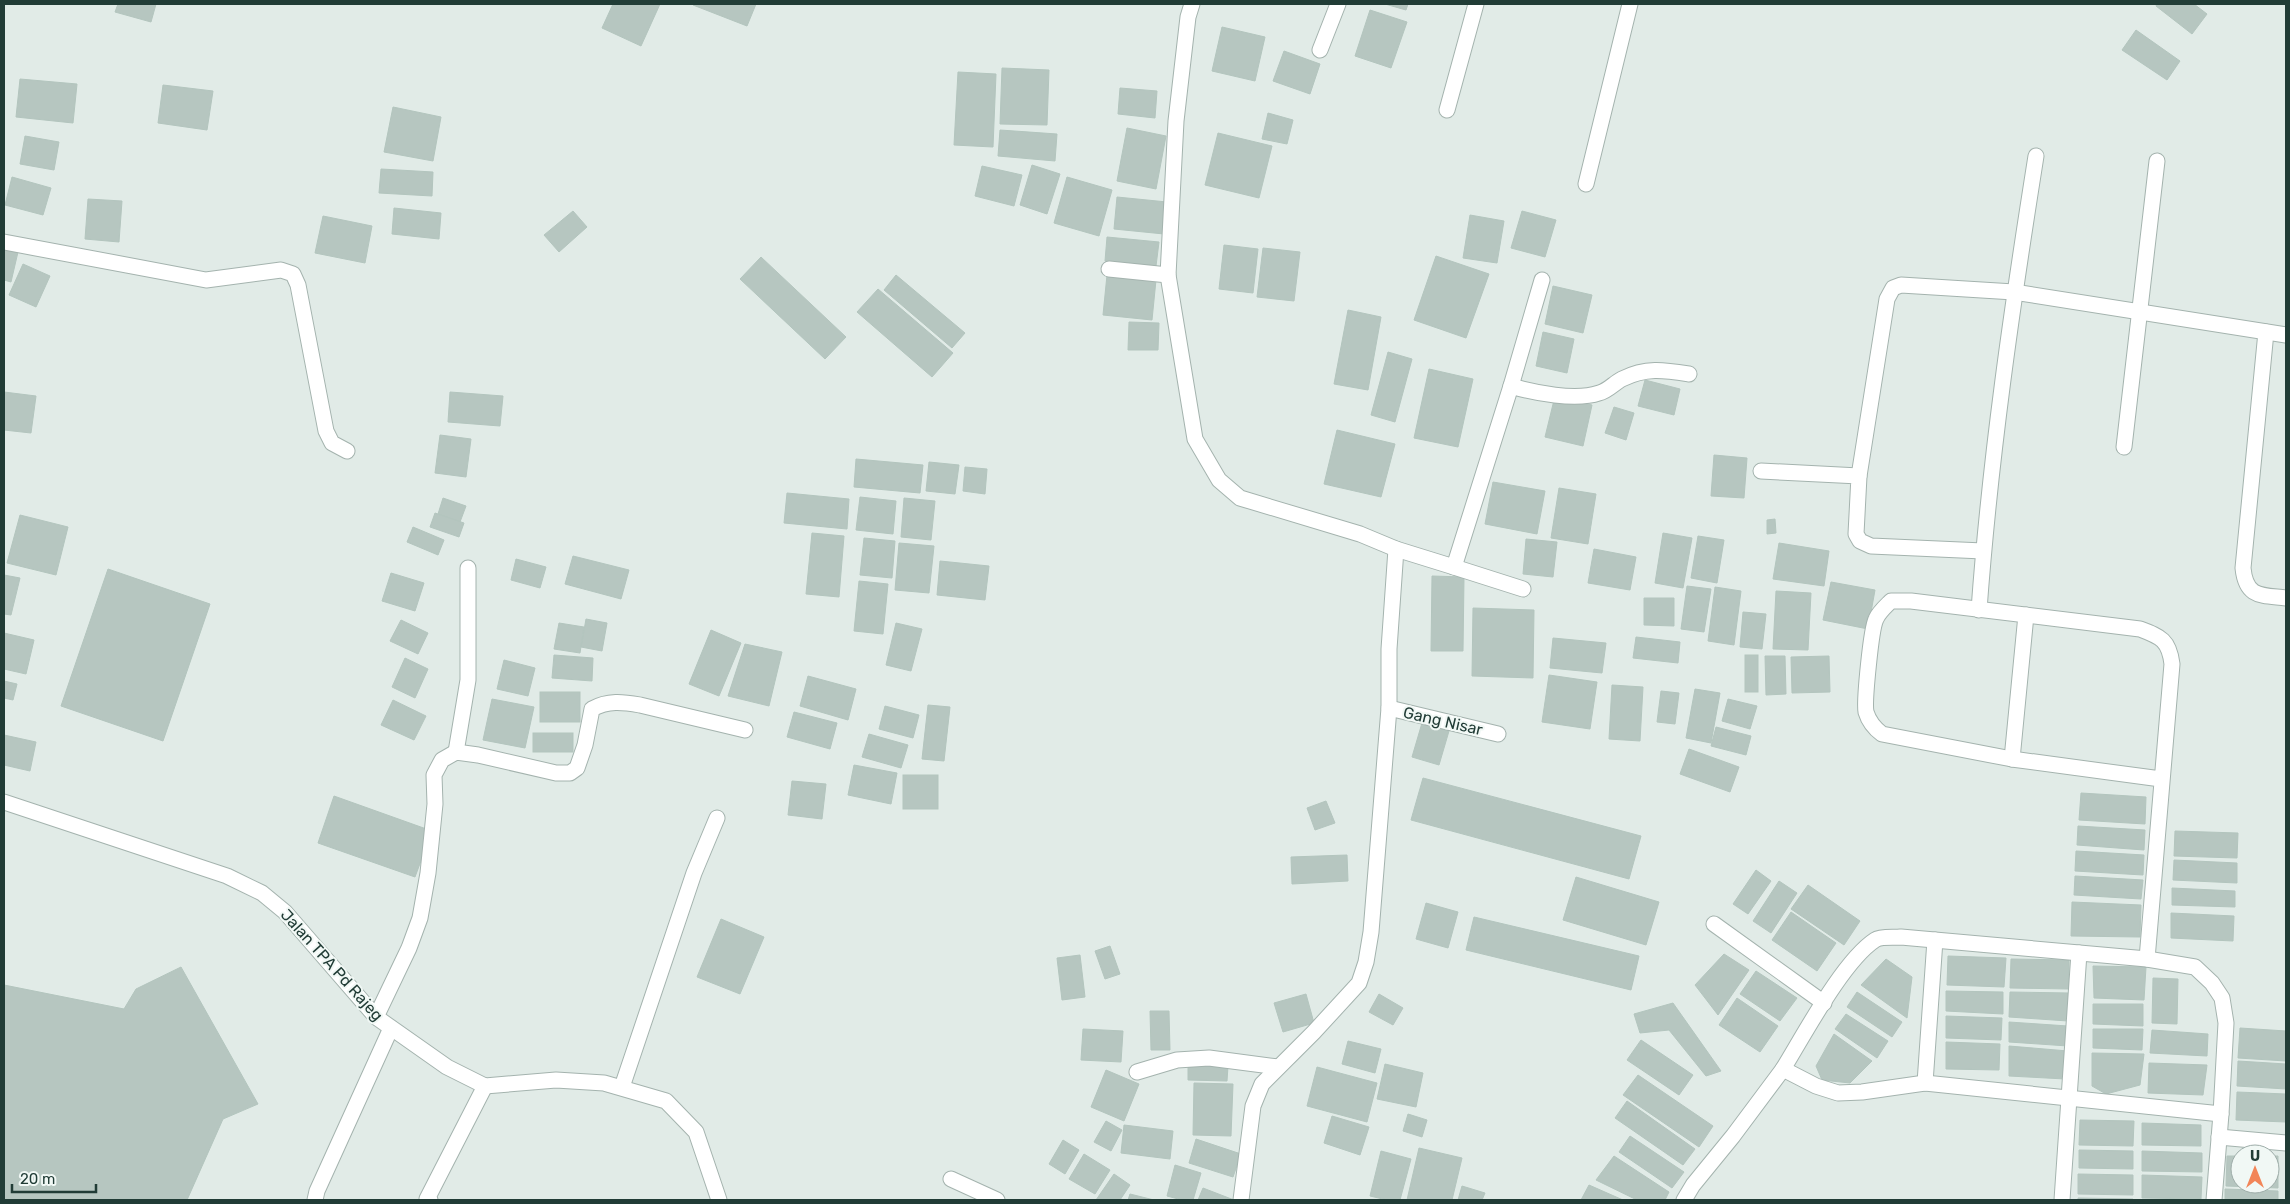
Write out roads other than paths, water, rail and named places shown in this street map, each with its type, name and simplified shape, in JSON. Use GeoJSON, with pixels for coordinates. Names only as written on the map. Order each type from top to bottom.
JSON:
{"type":"FeatureCollection","features":[{"type":"Feature","properties":{"kind":"street"},"geometry":{"type":"LineString","coordinates":[[1192,4],[1188,17],[1176,121],[1168,275],[1195,439],[1219,480],[1240,498],[1360,534],[1396,549],[1523,588]]}},
{"type":"Feature","properties":{"kind":"street"},"geometry":{"type":"LineString","coordinates":[[1320,50],[1338,4]]}},
{"type":"Feature","properties":{"kind":"street"},"geometry":{"type":"LineString","coordinates":[[1447,110],[1476,4]]}},
{"type":"Feature","properties":{"kind":"street"},"geometry":{"type":"LineString","coordinates":[[1586,184],[1630,4]]}},
{"type":"Feature","properties":{"kind":"street"},"geometry":{"type":"LineString","coordinates":[[1979,610],[1983,551],[2014,292],[2036,156]]}},
{"type":"Feature","properties":{"kind":"street"},"geometry":{"type":"LineString","coordinates":[[2124,447],[2157,161]]}},
{"type":"Feature","properties":{"kind":"street"},"geometry":{"type":"LineString","coordinates":[[4,242],[206,280],[281,270],[293,274],[298,285],[326,431],[332,442],[347,451]]}},
{"type":"Feature","properties":{"kind":"street"},"geometry":{"type":"LineString","coordinates":[[1109,269],[1168,275]]}},
{"type":"Feature","properties":{"kind":"street"},"geometry":{"type":"LineString","coordinates":[[1454,567],[1542,280]]}},
{"type":"Feature","properties":{"kind":"street"},"geometry":{"type":"LineString","coordinates":[[1983,551],[1871,546],[1860,541],[1856,534],[1859,476],[1887,299],[1893,288],[1901,285],[2014,292],[2286,335]]}},
{"type":"Feature","properties":{"kind":"street"},"geometry":{"type":"LineString","coordinates":[[2266,332],[2243,568],[2244,580],[2257,595],[2286,598]]}},
{"type":"Feature","properties":{"kind":"street"},"geometry":{"type":"LineString","coordinates":[[1511,386],[1534,393],[1581,396],[1599,394],[1621,379],[1656,369],[1689,374]]}},
{"type":"Feature","properties":{"kind":"street"},"geometry":{"type":"LineString","coordinates":[[1760,471],[1859,476]]}},
{"type":"Feature","properties":{"kind":"street"},"geometry":{"type":"LineString","coordinates":[[1241,1200],[1254,1106],[1262,1084],[1341,1004],[1359,983],[1366,962],[1371,932],[1389,708],[1389,649],[1396,549]]}},
{"type":"Feature","properties":{"kind":"street"},"geometry":{"type":"LineString","coordinates":[[456,752],[468,680],[468,568]]}},
{"type":"Feature","properties":{"kind":"street"},"geometry":{"type":"LineString","coordinates":[[2147,959],[2172,664],[2170,650],[2164,640],[2140,629],[1911,602],[1891,602],[1882,609],[1875,620],[1866,695],[1866,712],[1872,726],[1882,734],[2012,759],[2161,779]]}},
{"type":"Feature","properties":{"kind":"street"},"geometry":{"type":"LineString","coordinates":[[2012,759],[2026,615]]}},
{"type":"Feature","properties":{"kind":"street"},"geometry":{"type":"LineString","coordinates":[[376,1017],[410,948],[420,918],[429,863],[435,804],[434,775],[442,760],[456,752],[478,755],[556,773],[570,773],[577,768],[585,745],[592,709],[603,703],[622,702],[640,705],[744,730]]}},
{"type":"Feature","properties":{"kind":"street","name":"Gang Nisar"},"geometry":{"type":"LineString","coordinates":[[1389,708],[1498,734]]}},
{"type":"Feature","properties":{"kind":"street","name":"Jalan TPA Pd Rajeg"},"geometry":{"type":"LineString","coordinates":[[4,802],[227,876],[262,893],[285,912],[376,1017],[447,1067],[485,1086]]}},
{"type":"Feature","properties":{"kind":"street"},"geometry":{"type":"LineString","coordinates":[[622,1087],[694,873],[717,818]]}},
{"type":"Feature","properties":{"kind":"street"},"geometry":{"type":"LineString","coordinates":[[1714,924],[1824,1003]]}},
{"type":"Feature","properties":{"kind":"street"},"geometry":{"type":"LineString","coordinates":[[1684,1200],[1693,1185],[1733,1136],[1783,1069],[1824,1003],[1857,955],[1876,939],[1902,937],[2147,959],[2196,968],[2212,983],[2222,998],[2226,1023],[2214,1200]]}},
{"type":"Feature","properties":{"kind":"street"},"geometry":{"type":"LineString","coordinates":[[1925,1083],[1935,940]]}},
{"type":"Feature","properties":{"kind":"street"},"geometry":{"type":"LineString","coordinates":[[2062,1200],[2078,953]]}},
{"type":"Feature","properties":{"kind":"street"},"geometry":{"type":"LineString","coordinates":[[315,1200],[391,1028]]}},
{"type":"Feature","properties":{"kind":"street"},"geometry":{"type":"LineString","coordinates":[[1138,1072],[1177,1060],[1209,1058],[1278,1067]]}},
{"type":"Feature","properties":{"kind":"street"},"geometry":{"type":"LineString","coordinates":[[1783,1069],[1816,1086],[1838,1093],[1862,1092],[1925,1083],[2221,1114]]}},
{"type":"Feature","properties":{"kind":"street"},"geometry":{"type":"LineString","coordinates":[[428,1200],[485,1086],[556,1080],[604,1083],[666,1100],[696,1132],[719,1200]]}},
{"type":"Feature","properties":{"kind":"street"},"geometry":{"type":"LineString","coordinates":[[2219,1138],[2286,1144]]}},
{"type":"Feature","properties":{"kind":"street"},"geometry":{"type":"LineString","coordinates":[[951,1179],[997,1200]]}}]}
